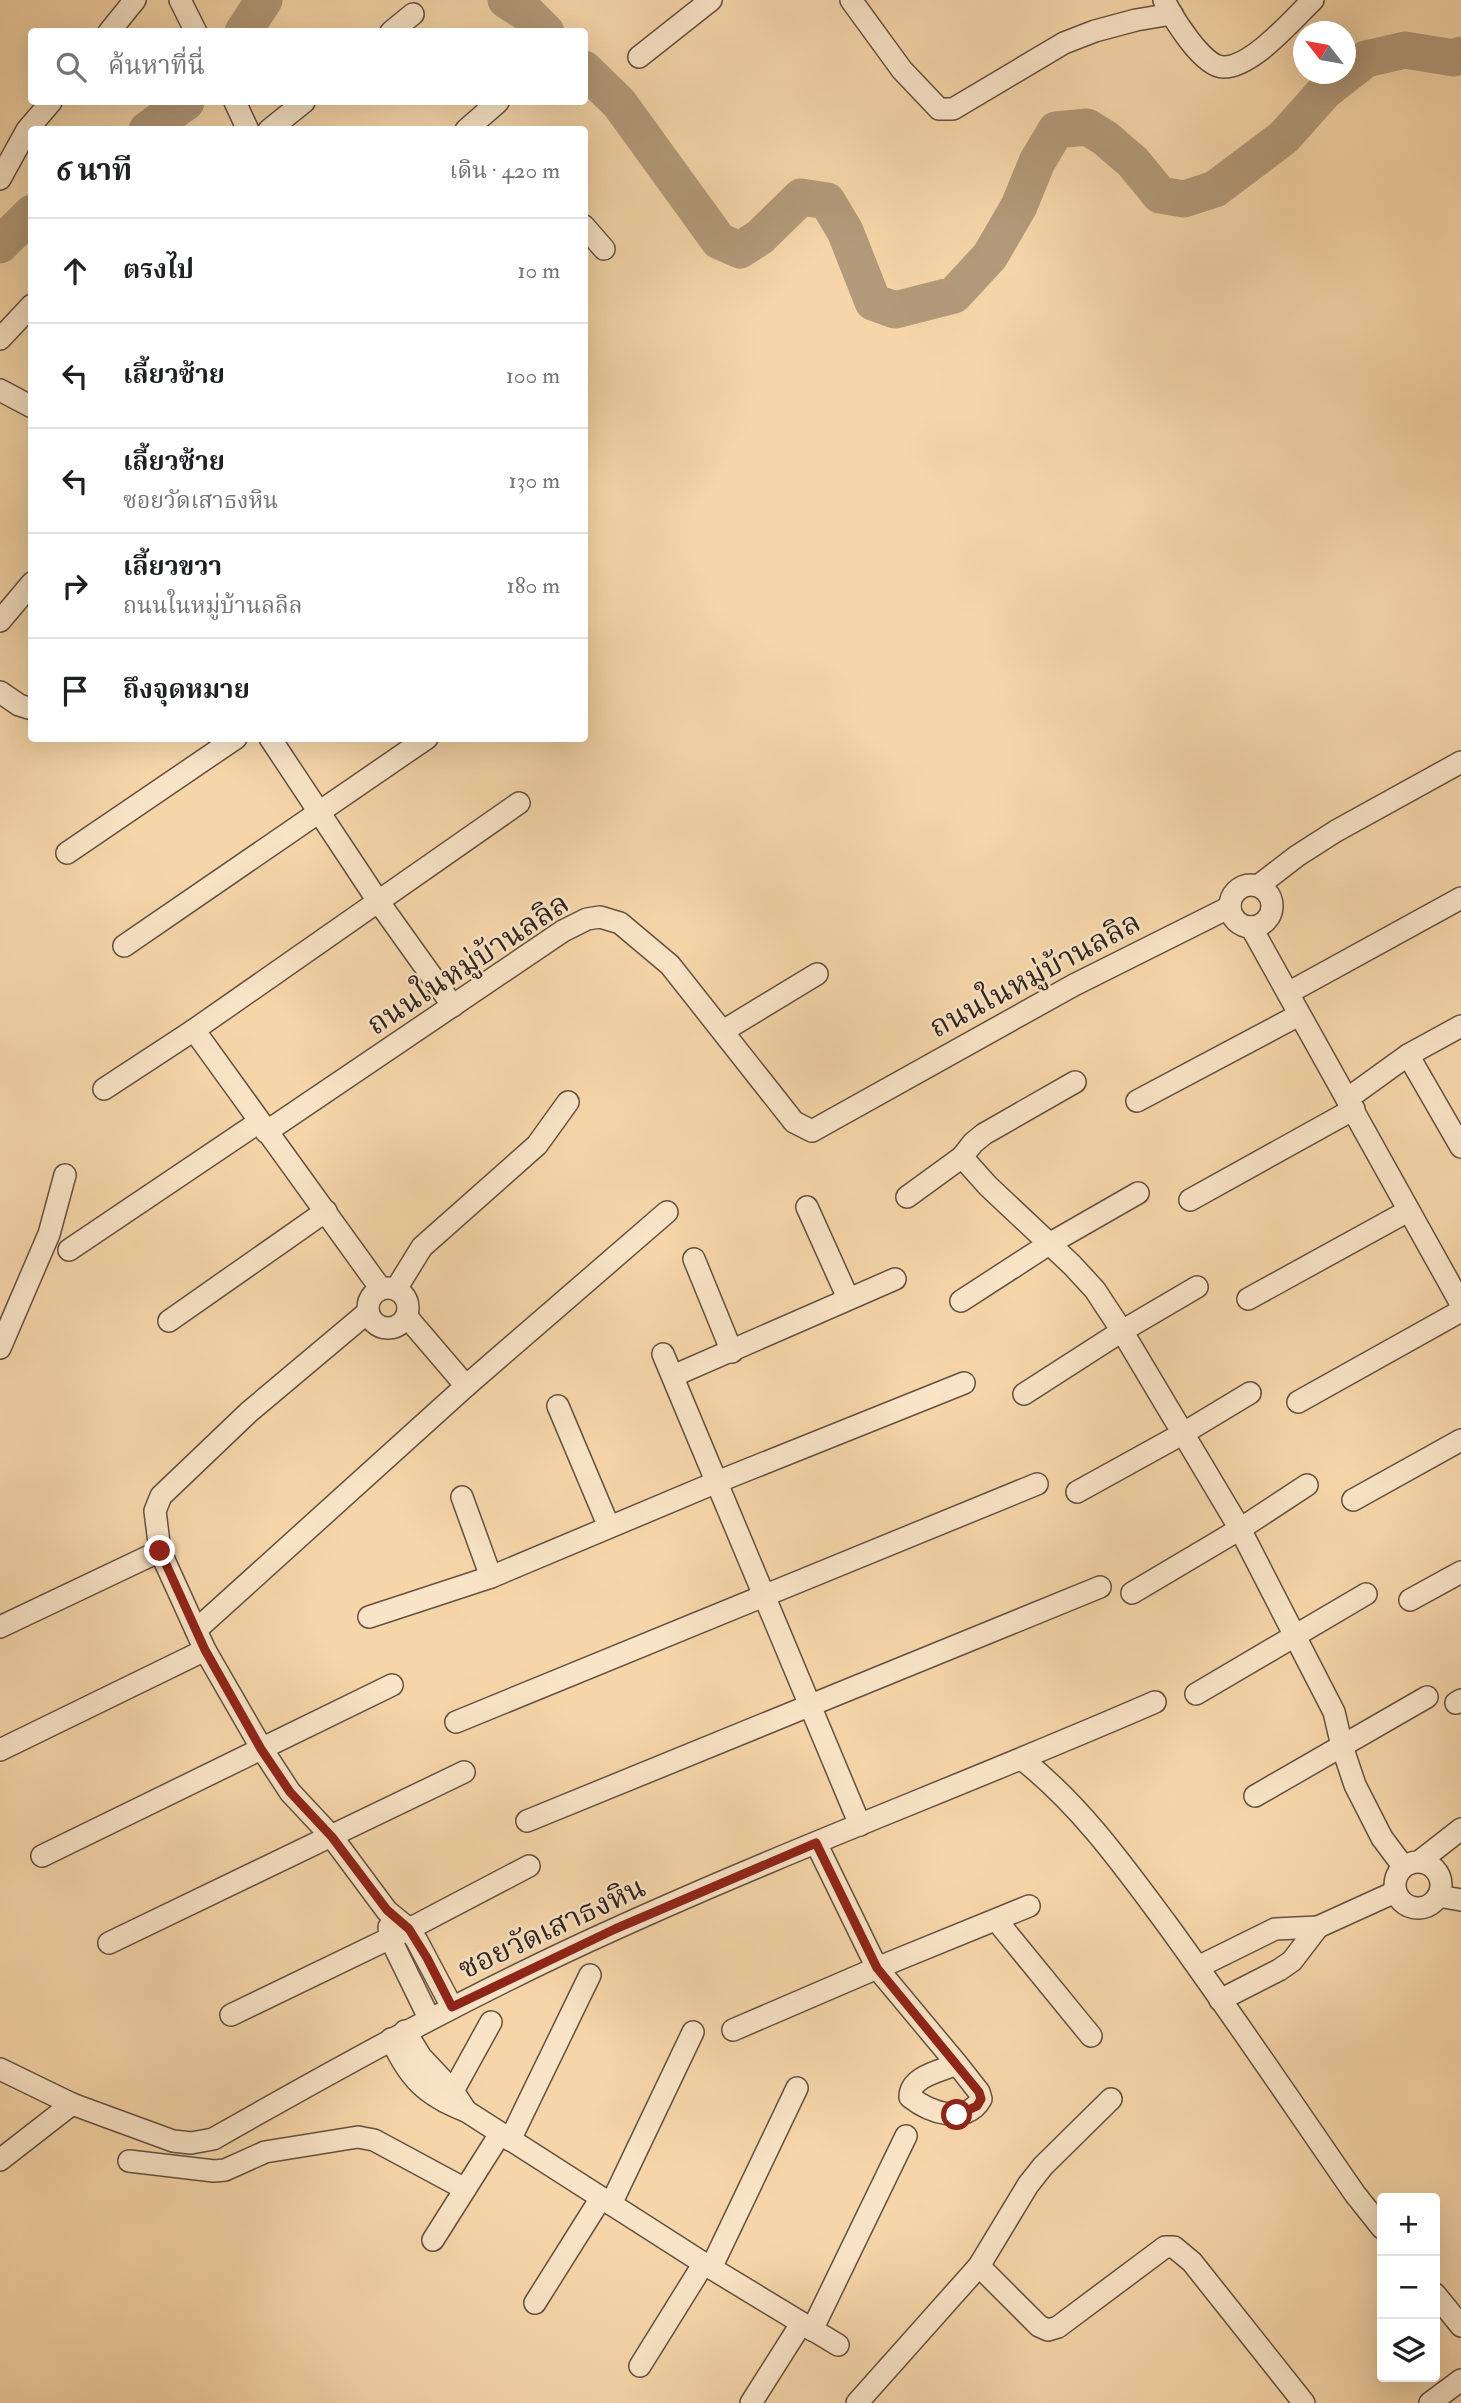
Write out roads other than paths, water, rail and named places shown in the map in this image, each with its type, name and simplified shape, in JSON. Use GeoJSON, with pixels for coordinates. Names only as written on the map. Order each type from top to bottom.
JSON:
{"type":"FeatureCollection","features":[{"type":"Feature","properties":{"kind":"street"},"geometry":{"type":"LineString","coordinates":[[112,28],[135,0]]}},
{"type":"Feature","properties":{"kind":"street"},"geometry":{"type":"LineString","coordinates":[[180,0],[194,28]]}},
{"type":"Feature","properties":{"kind":"street"},"geometry":{"type":"LineString","coordinates":[[639,57],[711,0]]}},
{"type":"Feature","properties":{"kind":"street"},"geometry":{"type":"LineString","coordinates":[[851,0],[902,70],[939,109],[953,109],[1064,43],[1168,7],[1206,60],[1223,67],[1241,62],[1277,38],[1313,0]]}},
{"type":"Feature","properties":{"kind":"street"},"geometry":{"type":"LineString","coordinates":[[396,28],[413,14]]}},
{"type":"Feature","properties":{"kind":"street"},"geometry":{"type":"LineString","coordinates":[[30,126],[48,105]]}},
{"type":"Feature","properties":{"kind":"street"},"geometry":{"type":"LineString","coordinates":[[236,105],[246,126]]}},
{"type":"Feature","properties":{"kind":"street"},"geometry":{"type":"LineString","coordinates":[[274,126],[300,105]]}},
{"type":"Feature","properties":{"kind":"street"},"geometry":{"type":"LineString","coordinates":[[471,126],[495,105]]}},
{"type":"Feature","properties":{"kind":"street"},"geometry":{"type":"LineString","coordinates":[[0,179],[28,129]]}},
{"type":"Feature","properties":{"kind":"street"},"geometry":{"type":"LineString","coordinates":[[588,230],[604,248]]}},
{"type":"Feature","properties":{"kind":"street"},"geometry":{"type":"LineString","coordinates":[[0,339],[28,309]]}},
{"type":"Feature","properties":{"kind":"street"},"geometry":{"type":"LineString","coordinates":[[0,390],[28,405]]}},
{"type":"Feature","properties":{"kind":"street"},"geometry":{"type":"LineString","coordinates":[[0,621],[28,588]]}},
{"type":"Feature","properties":{"kind":"street"},"geometry":{"type":"LineString","coordinates":[[0,692],[28,708]]}},
{"type":"Feature","properties":{"kind":"street"},"geometry":{"type":"LineString","coordinates":[[67,853],[230,742]]}},
{"type":"Feature","properties":{"kind":"street"},"geometry":{"type":"LineString","coordinates":[[273,742],[378,901],[453,1006]]}},
{"type":"Feature","properties":{"kind":"street"},"geometry":{"type":"LineString","coordinates":[[124,946],[421,742]]}},
{"type":"Feature","properties":{"kind":"street"},"geometry":{"type":"LineString","coordinates":[[1258,886],[1265,891],[1272,905],[1266,920],[1251,927],[1237,922],[1230,907],[1236,892],[1242,887],[1258,886],[1306,849],[1461,762]]}},
{"type":"Feature","properties":{"kind":"street"},"geometry":{"type":"LineString","coordinates":[[104,1089],[194,1030],[519,803]]}},
{"type":"Feature","properties":{"kind":"street"},"geometry":{"type":"LineString","coordinates":[[1288,993],[1461,898]]}},
{"type":"Feature","properties":{"kind":"street","name":"ถนนในหมู่บ้านลลิล"},"geometry":{"type":"LineString","coordinates":[[69,1250],[453,1006],[562,931],[587,919],[600,917],[620,923],[670,965],[794,1122],[812,1131],[1074,985],[1230,907]]}},
{"type":"Feature","properties":{"kind":"street"},"geometry":{"type":"LineString","coordinates":[[1251,927],[1461,1304]]}},
{"type":"Feature","properties":{"kind":"street"},"geometry":{"type":"LineString","coordinates":[[723,1031],[817,974]]}},
{"type":"Feature","properties":{"kind":"street"},"geometry":{"type":"LineString","coordinates":[[1136,1101],[1299,1015]]}},
{"type":"Feature","properties":{"kind":"street"},"geometry":{"type":"LineString","coordinates":[[1191,1200],[1350,1104],[1408,1055],[1461,1026]]}},
{"type":"Feature","properties":{"kind":"street"},"geometry":{"type":"LineString","coordinates":[[194,1030],[262,1127],[326,1211],[389,1289],[405,1296],[409,1306],[407,1317],[397,1327],[382,1327],[371,1318],[371,1298],[389,1289],[422,1247],[537,1145],[568,1102]]}},
{"type":"Feature","properties":{"kind":"street"},"geometry":{"type":"LineString","coordinates":[[1408,1055],[1461,1147]]}},
{"type":"Feature","properties":{"kind":"street"},"geometry":{"type":"LineString","coordinates":[[907,1197],[962,1157],[984,1134],[1075,1082]]}},
{"type":"Feature","properties":{"kind":"street"},"geometry":{"type":"LineString","coordinates":[[962,1157],[988,1186],[1095,1290],[1240,1529],[1334,1712],[1355,1785],[1382,1838],[1411,1864],[1429,1864],[1436,1870],[1441,1887],[1433,1903],[1424,1907],[1406,1906],[1395,1892],[1397,1874],[1411,1864],[1461,1829]]}},
{"type":"Feature","properties":{"kind":"street"},"geometry":{"type":"LineString","coordinates":[[0,1348],[49,1234],[65,1175]]}},
{"type":"Feature","properties":{"kind":"street"},"geometry":{"type":"LineString","coordinates":[[961,1301],[1049,1244],[1138,1193]]}},
{"type":"Feature","properties":{"kind":"street"},"geometry":{"type":"LineString","coordinates":[[807,1207],[848,1298]]}},
{"type":"Feature","properties":{"kind":"street"},"geometry":{"type":"LineString","coordinates":[[1248,1299],[1408,1210]]}},
{"type":"Feature","properties":{"kind":"street"},"geometry":{"type":"LineString","coordinates":[[169,1321],[326,1211]]}},
{"type":"Feature","properties":{"kind":"street"},"geometry":{"type":"LineString","coordinates":[[0,1750],[201,1640],[466,1385],[667,1212]]}},
{"type":"Feature","properties":{"kind":"street"},"geometry":{"type":"LineString","coordinates":[[694,1259],[732,1352]]}},
{"type":"Feature","properties":{"kind":"street"},"geometry":{"type":"LineString","coordinates":[[673,1376],[895,1279]]}},
{"type":"Feature","properties":{"kind":"street"},"geometry":{"type":"LineString","coordinates":[[1024,1394],[1197,1287]]}},
{"type":"Feature","properties":{"kind":"street"},"geometry":{"type":"LineString","coordinates":[[1298,1402],[1461,1311]]}},
{"type":"Feature","properties":{"kind":"street"},"geometry":{"type":"LineString","coordinates":[[369,1312],[249,1412],[161,1496],[155,1511],[160,1551],[201,1640],[261,1749],[290,1792],[332,1837],[387,1910],[400,1933],[429,2018]]}},
{"type":"Feature","properties":{"kind":"street"},"geometry":{"type":"LineString","coordinates":[[407,1317],[466,1385]]}},
{"type":"Feature","properties":{"kind":"street"},"geometry":{"type":"LineString","coordinates":[[663,1354],[860,1825]]}},
{"type":"Feature","properties":{"kind":"street"},"geometry":{"type":"LineString","coordinates":[[369,1617],[491,1577],[964,1383]]}},
{"type":"Feature","properties":{"kind":"street"},"geometry":{"type":"LineString","coordinates":[[1077,1492],[1250,1393]]}},
{"type":"Feature","properties":{"kind":"street"},"geometry":{"type":"LineString","coordinates":[[558,1406],[609,1527]]}},
{"type":"Feature","properties":{"kind":"street"},"geometry":{"type":"LineString","coordinates":[[1353,1500],[1461,1440]]}},
{"type":"Feature","properties":{"kind":"street"},"geometry":{"type":"LineString","coordinates":[[456,1722],[1037,1484]]}},
{"type":"Feature","properties":{"kind":"street"},"geometry":{"type":"LineString","coordinates":[[1132,1593],[1240,1529],[1307,1485]]}},
{"type":"Feature","properties":{"kind":"street"},"geometry":{"type":"LineString","coordinates":[[462,1497],[491,1577]]}},
{"type":"Feature","properties":{"kind":"street"},"geometry":{"type":"LineString","coordinates":[[0,1627],[160,1551]]}},
{"type":"Feature","properties":{"kind":"street"},"geometry":{"type":"LineString","coordinates":[[1410,1600],[1461,1572]]}},
{"type":"Feature","properties":{"kind":"street"},"geometry":{"type":"LineString","coordinates":[[527,1821],[1100,1587]]}},
{"type":"Feature","properties":{"kind":"street"},"geometry":{"type":"LineString","coordinates":[[1196,1694],[1366,1594]]}},
{"type":"Feature","properties":{"kind":"street"},"geometry":{"type":"LineString","coordinates":[[41,1856],[393,1685]]}},
{"type":"Feature","properties":{"kind":"street"},"geometry":{"type":"LineString","coordinates":[[1255,1796],[1427,1697]]}},
{"type":"Feature","properties":{"kind":"street","name":"ซอยวัดเสาธงหิน"},"geometry":{"type":"LineString","coordinates":[[0,2069],[72,2104],[173,2141],[191,2143],[213,2139],[429,2018],[615,1929],[816,1843],[1023,1760],[1155,1702]]}},
{"type":"Feature","properties":{"kind":"street"},"geometry":{"type":"LineString","coordinates":[[1023,1760],[1062,1793],[1135,1881],[1377,2222]]}},
{"type":"Feature","properties":{"kind":"street"},"geometry":{"type":"LineString","coordinates":[[109,1943],[464,1772]]}},
{"type":"Feature","properties":{"kind":"street"},"geometry":{"type":"LineString","coordinates":[[816,1843],[877,1968],[957,2064]]}},
{"type":"Feature","properties":{"kind":"street"},"geometry":{"type":"LineString","coordinates":[[231,2015],[400,1933],[529,1866]]}},
{"type":"Feature","properties":{"kind":"street"},"geometry":{"type":"LineString","coordinates":[[1198,1967],[1275,1929],[1318,1927],[1395,1892]]}},
{"type":"Feature","properties":{"kind":"street"},"geometry":{"type":"LineString","coordinates":[[1438,1896],[1461,1900]]}},
{"type":"Feature","properties":{"kind":"street"},"geometry":{"type":"LineString","coordinates":[[733,2030],[1029,1906]]}},
{"type":"Feature","properties":{"kind":"street"},"geometry":{"type":"LineString","coordinates":[[997,1921],[1091,2036]]}},
{"type":"Feature","properties":{"kind":"street"},"geometry":{"type":"LineString","coordinates":[[1220,2000],[1292,1961],[1318,1927]]}},
{"type":"Feature","properties":{"kind":"street"},"geometry":{"type":"LineString","coordinates":[[400,1933],[427,1958],[452,2007]]}},
{"type":"Feature","properties":{"kind":"street"},"geometry":{"type":"LineString","coordinates":[[433,2240],[466,2189],[505,2137],[590,1975]]}},
{"type":"Feature","properties":{"kind":"street"},"geometry":{"type":"LineString","coordinates":[[448,2097],[491,2022]]}},
{"type":"Feature","properties":{"kind":"street"},"geometry":{"type":"LineString","coordinates":[[535,2303],[606,2201],[693,2032]]}},
{"type":"Feature","properties":{"kind":"street"},"geometry":{"type":"LineString","coordinates":[[398,2035],[402,2063],[417,2084],[448,2097],[505,2137],[838,2345]]}},
{"type":"Feature","properties":{"kind":"street"},"geometry":{"type":"LineString","coordinates":[[640,2366],[708,2265],[797,2088]]}},
{"type":"Feature","properties":{"kind":"street"},"geometry":{"type":"LineString","coordinates":[[857,2403],[979,2266],[1028,2185],[1043,2166],[1111,2099]]}},
{"type":"Feature","properties":{"kind":"street"},"geometry":{"type":"LineString","coordinates":[[0,2160],[72,2104]]}},
{"type":"Feature","properties":{"kind":"street"},"geometry":{"type":"LineString","coordinates":[[751,2403],[807,2327],[906,2136]]}},
{"type":"Feature","properties":{"kind":"street"},"geometry":{"type":"LineString","coordinates":[[129,2161],[225,2170],[265,2152],[358,2137],[374,2140],[466,2189]]}},
{"type":"Feature","properties":{"kind":"street"},"geometry":{"type":"LineString","coordinates":[[979,2266],[1039,2326],[1048,2330],[1058,2327],[1165,2247],[1174,2247],[1192,2262],[1304,2403]]}},
{"type":"Feature","properties":{"kind":"street"},"geometry":{"type":"LineString","coordinates":[[1440,2300],[1461,2326]]}},
{"type":"Feature","properties":{"kind":"street"},"geometry":{"type":"LineString","coordinates":[[1430,2403],[1461,2380]]}},
{"type":"Feature","properties":{"kind":"waterway"},"geometry":{"type":"LineString","coordinates":[[246,28],[264,0]]}},
{"type":"Feature","properties":{"kind":"waterway"},"geometry":{"type":"LineString","coordinates":[[506,0],[528,14],[542,28]]}},
{"type":"Feature","properties":{"kind":"waterway"},"geometry":{"type":"LineString","coordinates":[[588,73],[619,103],[719,241],[740,250],[760,237],[801,197],[827,201],[845,231],[873,302],[895,310],[954,295],[990,256],[1019,206],[1037,162],[1056,130],[1087,127],[1105,138],[1133,162],[1160,195],[1184,199],[1215,189],[1284,137],[1325,91],[1366,59],[1405,50],[1454,58],[1461,55]]}},
{"type":"Feature","properties":{"kind":"waterway"},"geometry":{"type":"LineString","coordinates":[[153,126],[182,105]]}},
{"type":"Feature","properties":{"kind":"waterway"},"geometry":{"type":"LineString","coordinates":[[0,245],[28,217]]}}]}
